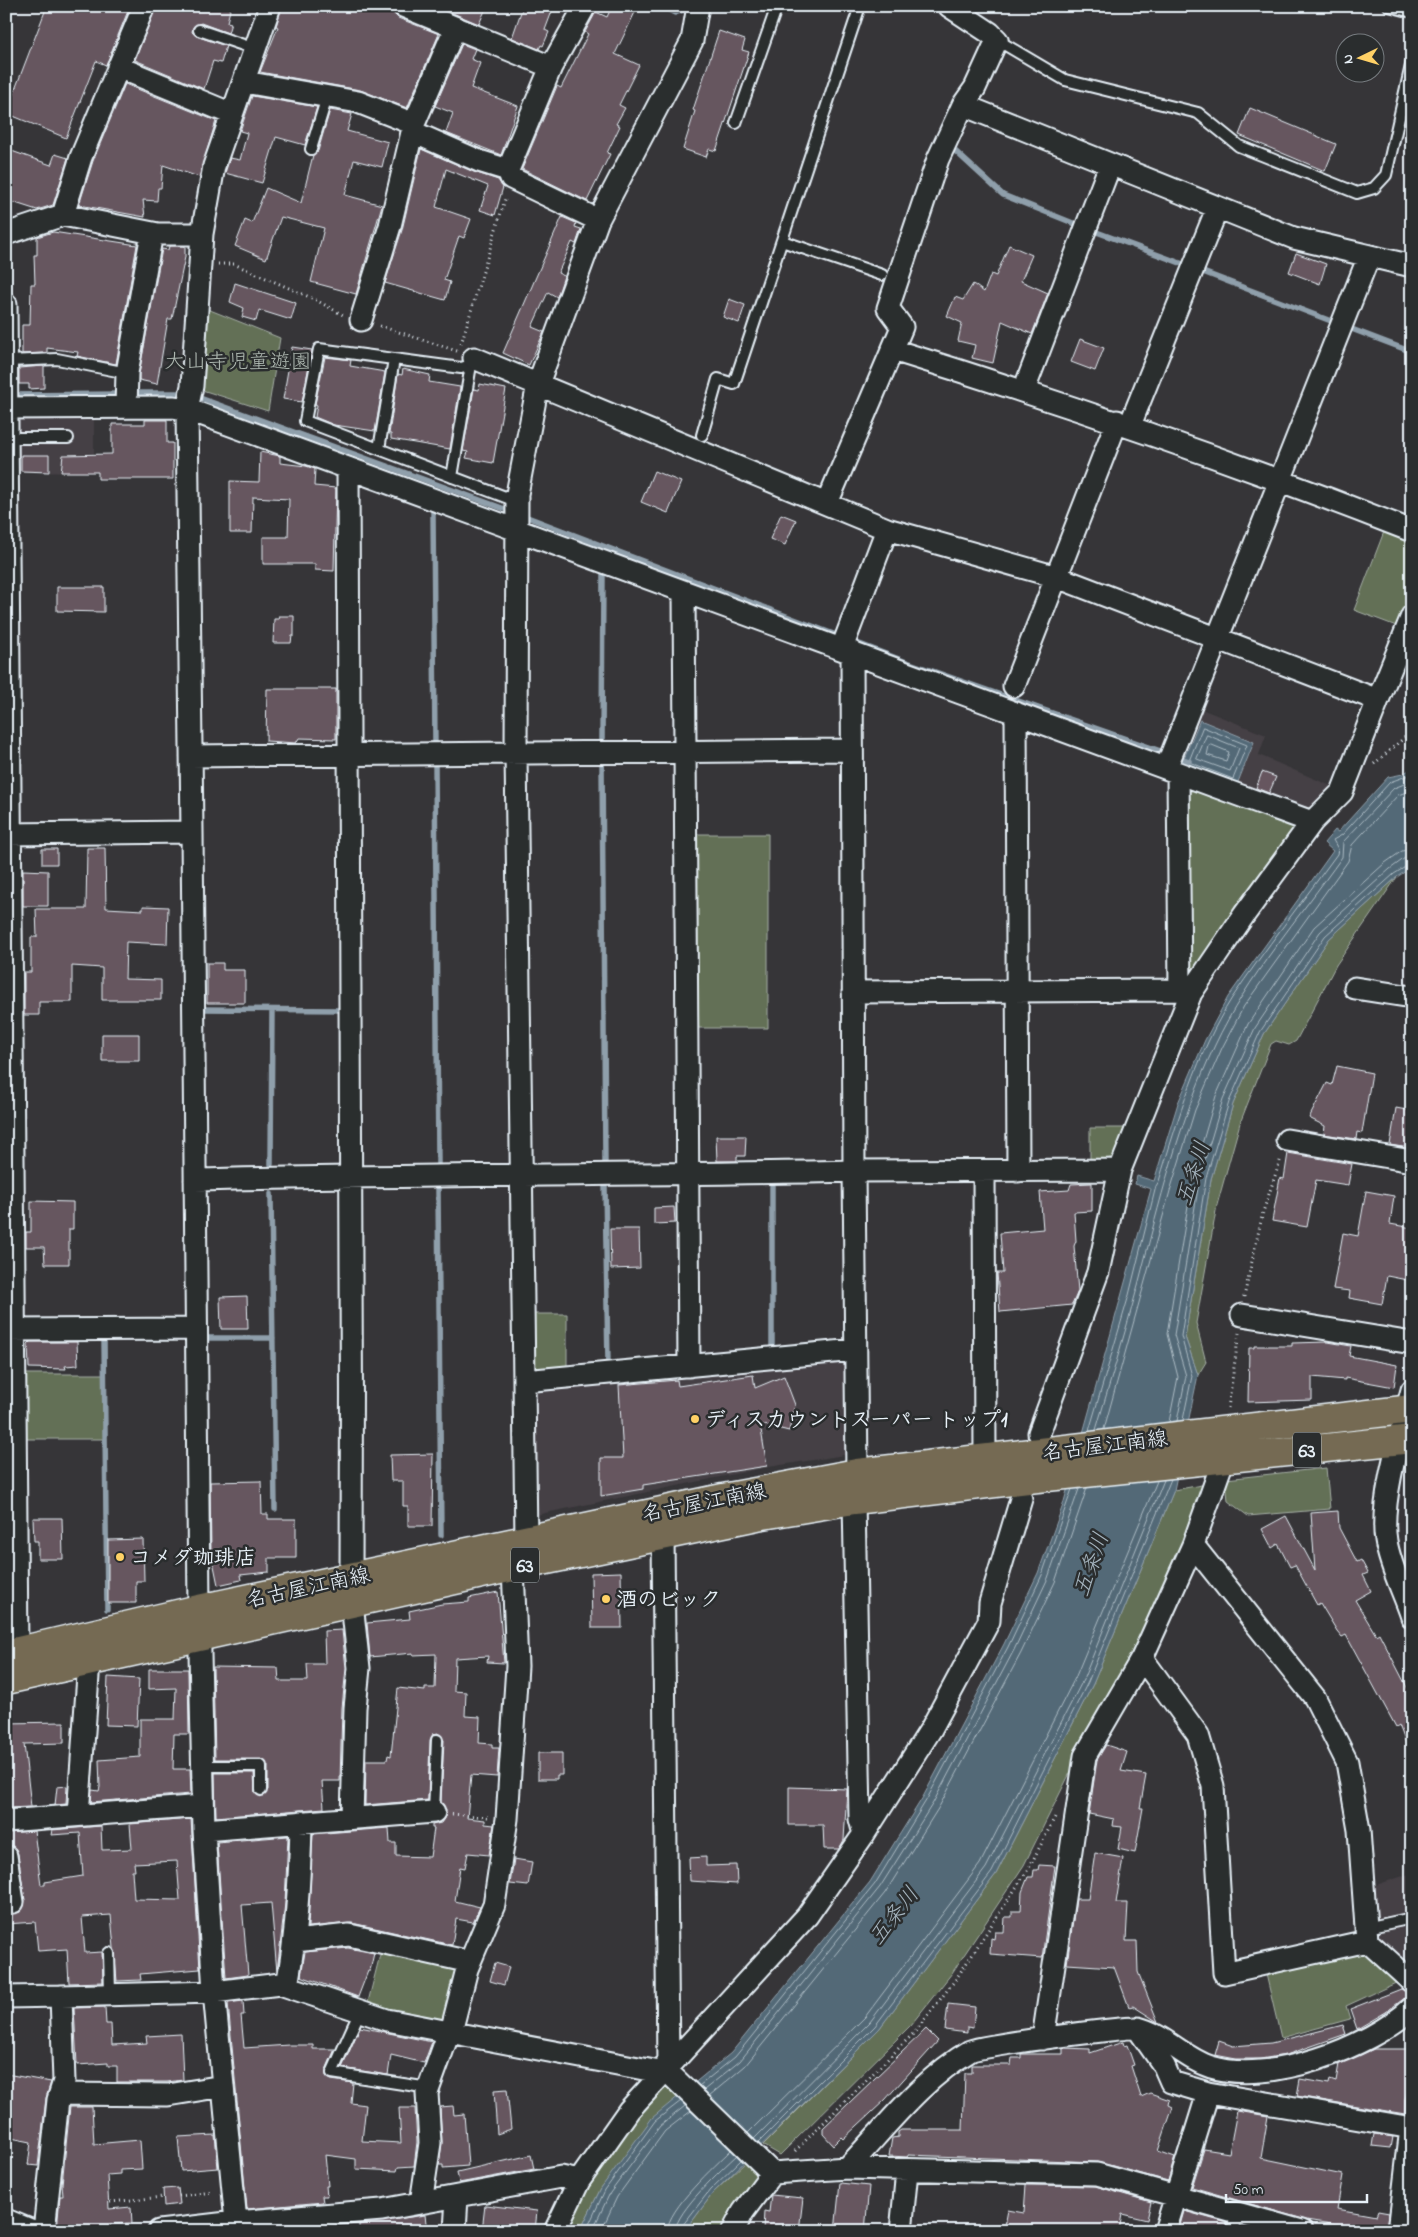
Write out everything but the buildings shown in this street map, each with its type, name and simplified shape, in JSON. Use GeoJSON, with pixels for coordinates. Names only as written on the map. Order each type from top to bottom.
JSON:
{"type":"FeatureCollection","features":[{"type":"Feature","properties":{"kind":"main road","name":"名古屋江南線"},"geometry":{"type":"LineString","coordinates":[[6,1680],[200,1637],[526,1540],[723,1498],[857,1474],[985,1459],[1047,1442],[1218,1432],[1410,1403]]}},
{"type":"Feature","properties":{"kind":"main road","name":"名古屋江南線"},"geometry":{"type":"LineString","coordinates":[[12,1652],[199,1609],[352,1591],[513,1567],[663,1535],[854,1500],[1036,1485],[1213,1460],[1405,1440]]}},
{"type":"Feature","properties":{"kind":"street"},"geometry":{"type":"LineString","coordinates":[[62,215],[81,157],[144,6]]}},
{"type":"Feature","properties":{"kind":"street"},"geometry":{"type":"LineString","coordinates":[[243,2224],[232,2191],[214,1992],[203,1806],[196,1328],[189,399],[202,234],[214,166],[270,6]]}},
{"type":"Feature","properties":{"kind":"street"},"geometry":{"type":"LineString","coordinates":[[403,6],[446,19],[551,67]]}},
{"type":"Feature","properties":{"kind":"street"},"geometry":{"type":"LineString","coordinates":[[510,174],[551,67],[585,6]]}},
{"type":"Feature","properties":{"kind":"street"},"geometry":{"type":"LineString","coordinates":[[526,1540],[516,753],[516,515],[538,384],[598,220],[692,41],[698,6]]}},
{"type":"Feature","properties":{"kind":"street"},"geometry":{"type":"LineString","coordinates":[[827,503],[902,327],[888,308],[938,159],[963,105],[976,88],[997,40],[990,33],[949,6]]}},
{"type":"Feature","properties":{"kind":"street"},"geometry":{"type":"LineString","coordinates":[[361,320],[390,226],[413,128],[446,19]]}},
{"type":"Feature","properties":{"kind":"street"},"geometry":{"type":"LineString","coordinates":[[118,67],[232,114]]}},
{"type":"Feature","properties":{"kind":"street"},"geometry":{"type":"LineString","coordinates":[[244,82],[358,102],[479,161],[510,174],[598,220]]}},
{"type":"Feature","properties":{"kind":"street"},"geometry":{"type":"LineString","coordinates":[[963,105],[1110,166],[1294,238],[1412,266]]}},
{"type":"Feature","properties":{"kind":"street"},"geometry":{"type":"LineString","coordinates":[[1024,390],[1110,166]]}},
{"type":"Feature","properties":{"kind":"street"},"geometry":{"type":"LineString","coordinates":[[1014,686],[1057,577],[1216,208]]}},
{"type":"Feature","properties":{"kind":"street"},"geometry":{"type":"LineString","coordinates":[[6,234],[62,215],[152,233],[202,234]]}},
{"type":"Feature","properties":{"kind":"street"},"geometry":{"type":"LineString","coordinates":[[127,392],[152,233]]}},
{"type":"Feature","properties":{"kind":"street"},"geometry":{"type":"LineString","coordinates":[[1186,992],[1172,764],[1217,639],[1369,256]]}},
{"type":"Feature","properties":{"kind":"street"},"geometry":{"type":"LineString","coordinates":[[6,304],[8,389],[12,1652]]}},
{"type":"Feature","properties":{"kind":"street"},"geometry":{"type":"LineString","coordinates":[[893,350],[1024,390],[1123,423],[1280,479],[1412,531]]}},
{"type":"Feature","properties":{"kind":"street"},"geometry":{"type":"LineString","coordinates":[[473,361],[538,384],[887,529],[1057,577],[1378,700]]}},
{"type":"Feature","properties":{"kind":"street"},"geometry":{"type":"LineString","coordinates":[[8,389],[127,392],[173,407],[189,399]]}},
{"type":"Feature","properties":{"kind":"street"},"geometry":{"type":"LineString","coordinates":[[189,399],[348,468],[516,515],[684,592],[1016,713],[1172,764],[1312,822]]}},
{"type":"Feature","properties":{"kind":"street"},"geometry":{"type":"LineString","coordinates":[[348,468],[352,1591],[360,1668],[355,1708],[352,1818]]}},
{"type":"Feature","properties":{"kind":"street"},"geometry":{"type":"LineString","coordinates":[[857,1474],[852,750],[847,650],[850,628],[887,529]]}},
{"type":"Feature","properties":{"kind":"street"},"geometry":{"type":"LineString","coordinates":[[684,592],[689,1366]]}},
{"type":"Feature","properties":{"kind":"street"},"geometry":{"type":"LineString","coordinates":[[1047,1442],[1098,1272],[1120,1170],[1186,992],[1312,822],[1342,792],[1412,616]]}},
{"type":"Feature","properties":{"kind":"street"},"geometry":{"type":"LineString","coordinates":[[1016,713],[1018,1171]]}},
{"type":"Feature","properties":{"kind":"street"},"geometry":{"type":"LineString","coordinates":[[191,756],[852,750]]}},
{"type":"Feature","properties":{"kind":"street"},"geometry":{"type":"LineString","coordinates":[[9,834],[192,832]]}},
{"type":"Feature","properties":{"kind":"street"},"geometry":{"type":"LineString","coordinates":[[1355,988],[1412,997]]}},
{"type":"Feature","properties":{"kind":"street"},"geometry":{"type":"LineString","coordinates":[[853,992],[1186,992]]}},
{"type":"Feature","properties":{"kind":"street"},"geometry":{"type":"LineString","coordinates":[[1287,1140],[1412,1161]]}},
{"type":"Feature","properties":{"kind":"street"},"geometry":{"type":"LineString","coordinates":[[195,1180],[352,1176],[688,1175],[854,1171],[1120,1170]]}},
{"type":"Feature","properties":{"kind":"street"},"geometry":{"type":"LineString","coordinates":[[984,1171],[985,1459]]}},
{"type":"Feature","properties":{"kind":"street"},"geometry":{"type":"LineString","coordinates":[[1242,1315],[1412,1343]]}},
{"type":"Feature","properties":{"kind":"street"},"geometry":{"type":"LineString","coordinates":[[10,1330],[196,1328]]}},
{"type":"Feature","properties":{"kind":"street"},"geometry":{"type":"LineString","coordinates":[[524,1381],[855,1350]]}},
{"type":"Feature","properties":{"kind":"street"},"geometry":{"type":"LineString","coordinates":[[1410,1403],[1405,1440],[1387,1505],[1385,1539],[1390,1562],[1403,1589],[1412,1617]]}},
{"type":"Feature","properties":{"kind":"street"},"geometry":{"type":"LineString","coordinates":[[1043,2039],[1085,1756],[1142,1658],[1193,1545],[1213,1460]]}},
{"type":"Feature","properties":{"kind":"street"},"geometry":{"type":"LineString","coordinates":[[555,2231],[579,2181],[629,2110],[667,2071],[806,1916],[864,1834],[931,1729],[989,1619],[999,1604],[1036,1485]]}},
{"type":"Feature","properties":{"kind":"street"},"geometry":{"type":"LineString","coordinates":[[854,1500],[860,1818],[864,1834]]}},
{"type":"Feature","properties":{"kind":"street"},"geometry":{"type":"LineString","coordinates":[[663,1535],[667,2071]]}},
{"type":"Feature","properties":{"kind":"street"},"geometry":{"type":"LineString","coordinates":[[1193,1545],[1315,1698],[1347,1762],[1359,1830],[1367,1934],[1412,1982]]}},
{"type":"Feature","properties":{"kind":"street"},"geometry":{"type":"LineString","coordinates":[[421,2203],[430,2143],[427,2093],[450,2032],[470,1962],[494,1905],[507,1819],[517,1666],[513,1567]]}},
{"type":"Feature","properties":{"kind":"street"},"geometry":{"type":"LineString","coordinates":[[1142,1658],[1198,1735],[1213,1786],[1224,1973],[1367,1934]]}},
{"type":"Feature","properties":{"kind":"street"},"geometry":{"type":"LineString","coordinates":[[78,1815],[89,1662]]}},
{"type":"Feature","properties":{"kind":"street"},"geometry":{"type":"LineString","coordinates":[[6,1821],[203,1806]]}},
{"type":"Feature","properties":{"kind":"street"},"geometry":{"type":"LineString","coordinates":[[204,1830],[434,1812]]}},
{"type":"Feature","properties":{"kind":"street"},"geometry":{"type":"LineString","coordinates":[[287,1986],[295,1941],[300,1880],[301,1822]]}},
{"type":"Feature","properties":{"kind":"street"},"geometry":{"type":"LineString","coordinates":[[6,1856],[13,1902],[6,1903]]}},
{"type":"Feature","properties":{"kind":"street"},"geometry":{"type":"LineString","coordinates":[[295,1941],[349,1935],[470,1962]]}},
{"type":"Feature","properties":{"kind":"street"},"geometry":{"type":"LineString","coordinates":[[6,1998],[214,1992],[280,1984],[387,2020],[667,2071],[767,2169],[847,2168],[907,2171],[1097,2174],[1176,2196],[1235,2222],[1302,2231]]}},
{"type":"Feature","properties":{"kind":"street"},"geometry":{"type":"LineString","coordinates":[[44,2231],[60,2094],[64,2081],[61,1996]]}},
{"type":"Feature","properties":{"kind":"street"},"geometry":{"type":"LineString","coordinates":[[847,2168],[935,2076],[972,2050],[1136,2027],[1211,2067],[1240,2072],[1281,2068],[1334,2053],[1385,2029],[1412,2008]]}},
{"type":"Feature","properties":{"kind":"street"},"geometry":{"type":"LineString","coordinates":[[1136,2027],[1164,2066],[1171,2082],[1208,2093],[1411,2128],[1399,2231]]}},
{"type":"Feature","properties":{"kind":"street"},"geometry":{"type":"LineString","coordinates":[[1255,2101],[1281,2068]]}},
{"type":"Feature","properties":{"kind":"street"},"geometry":{"type":"LineString","coordinates":[[60,2094],[168,2095],[223,2086]]}},
{"type":"Feature","properties":{"kind":"street"},"geometry":{"type":"LineString","coordinates":[[1165,2231],[1208,2093]]}},
{"type":"Feature","properties":{"kind":"street"},"geometry":{"type":"LineString","coordinates":[[733,2231],[767,2169]]}},
{"type":"Feature","properties":{"kind":"street"},"geometry":{"type":"LineString","coordinates":[[901,2231],[907,2171]]}},
{"type":"Feature","properties":{"kind":"street"},"geometry":{"type":"LineString","coordinates":[[159,2231],[243,2224],[322,2223],[561,2176],[579,2181]]}},
{"type":"Feature","properties":{"kind":"street"},"geometry":{"type":"LineString","coordinates":[[455,2231],[457,2197]]}},
{"type":"Feature","properties":{"kind":"street"},"geometry":{"type":"LineString","coordinates":[[6,2220],[33,2231]]}},
{"type":"Feature","properties":{"kind":"lane"},"geometry":{"type":"LineString","coordinates":[[736,123],[777,6]]}},
{"type":"Feature","properties":{"kind":"lane"},"geometry":{"type":"LineString","coordinates":[[702,435],[718,379],[734,384],[860,6]]}},
{"type":"Feature","properties":{"kind":"lane"},"geometry":{"type":"LineString","coordinates":[[1389,6],[1412,12]]}},
{"type":"Feature","properties":{"kind":"lane"},"geometry":{"type":"LineString","coordinates":[[199,30],[255,49]]}},
{"type":"Feature","properties":{"kind":"lane"},"geometry":{"type":"LineString","coordinates":[[997,40],[1065,80],[1198,113],[1239,146],[1357,193],[1374,188],[1386,175],[1412,61]]}},
{"type":"Feature","properties":{"kind":"lane"},"geometry":{"type":"LineString","coordinates":[[311,148],[327,97]]}},
{"type":"Feature","properties":{"kind":"lane"},"geometry":{"type":"LineString","coordinates":[[782,241],[882,275]]}},
{"type":"Feature","properties":{"kind":"lane"},"geometry":{"type":"LineString","coordinates":[[473,361],[461,368],[319,349],[305,421],[452,477],[516,515]]}},
{"type":"Feature","properties":{"kind":"lane"},"geometry":{"type":"LineString","coordinates":[[8,389],[57,359],[127,392]]}},
{"type":"Feature","properties":{"kind":"lane"},"geometry":{"type":"LineString","coordinates":[[379,449],[394,359]]}},
{"type":"Feature","properties":{"kind":"lane"},"geometry":{"type":"LineString","coordinates":[[452,477],[473,361]]}},
{"type":"Feature","properties":{"kind":"lane"},"geometry":{"type":"LineString","coordinates":[[8,438],[68,438]]}},
{"type":"Feature","properties":{"kind":"lane"},"geometry":{"type":"LineString","coordinates":[[434,1812],[437,1740]]}},
{"type":"Feature","properties":{"kind":"lane"},"geometry":{"type":"LineString","coordinates":[[202,1766],[261,1766],[261,1790]]}},
{"type":"Feature","properties":{"kind":"lane"},"geometry":{"type":"LineString","coordinates":[[1367,1934],[1412,1918]]}},
{"type":"Feature","properties":{"kind":"lane"},"geometry":{"type":"LineString","coordinates":[[109,1953],[110,1994]]}},
{"type":"Feature","properties":{"kind":"lane"},"geometry":{"type":"LineString","coordinates":[[360,2010],[332,2073],[429,2088]]}},
{"type":"Feature","properties":{"kind":"lane"},"geometry":{"type":"LineString","coordinates":[[1411,2128],[1412,2100]]}},
{"type":"Feature","properties":{"kind":"path"},"geometry":{"type":"LineString","coordinates":[[200,263],[234,264],[314,299],[336,313],[459,351],[510,174]]}},
{"type":"Feature","properties":{"kind":"path"},"geometry":{"type":"LineString","coordinates":[[1218,1432],[1228,1407],[1246,1281],[1264,1212],[1287,1140]]}},
{"type":"Feature","properties":{"kind":"path"},"geometry":{"type":"LineString","coordinates":[[434,1812],[507,1819]]}},
{"type":"Feature","properties":{"kind":"path"},"geometry":{"type":"LineString","coordinates":[[767,2169],[915,2032],[956,1979],[1029,1868],[1055,1816]]}},
{"type":"Feature","properties":{"kind":"path"},"geometry":{"type":"LineString","coordinates":[[179,2196],[232,2191]]}},
{"type":"Feature","properties":{"kind":"path"},"geometry":{"type":"LineString","coordinates":[[110,2202],[163,2197]]}},
{"type":"Feature","properties":{"kind":"shaded area"},"geometry":{"type":"Polygon","coordinates":[[[24,416],[94,417],[94,473],[16,472],[16,421],[24,416]]]}},
{"type":"Feature","properties":{"kind":"shaded area"},"geometry":{"type":"Polygon","coordinates":[[[1199,708],[1266,735],[1259,755],[1336,788],[1313,812],[1179,765],[1199,708]]]}},
{"type":"Feature","properties":{"kind":"shaded area"},"geometry":{"type":"Polygon","coordinates":[[[839,1360],[846,1365],[848,1448],[845,1455],[769,1467],[536,1515],[532,1394],[538,1387],[839,1360]]]}},
{"type":"Feature","properties":{"kind":"shaded area"},"geometry":{"type":"Polygon","coordinates":[[[1412,1873],[1412,1969],[1375,1940],[1373,1886],[1412,1873]]]}},
{"type":"Feature","properties":{"kind":"green space","name":"大山寺児童遊園"},"geometry":{"type":"Polygon","coordinates":[[[205,308],[280,338],[268,411],[199,389],[205,308]]]}},
{"type":"Feature","properties":{"kind":"green space"},"geometry":{"type":"Polygon","coordinates":[[[1385,529],[1412,539],[1412,594],[1399,627],[1354,610],[1385,529]]]}},
{"type":"Feature","properties":{"kind":"green space"},"geometry":{"type":"Polygon","coordinates":[[[1195,788],[1293,824],[1293,834],[1236,905],[1198,967],[1189,969],[1188,794],[1195,788]]]}},
{"type":"Feature","properties":{"kind":"green space"},"geometry":{"type":"Polygon","coordinates":[[[693,834],[768,834],[768,1028],[694,1028],[693,834]]]}},
{"type":"Feature","properties":{"kind":"green space"},"geometry":{"type":"Polygon","coordinates":[[[1397,877],[1336,965],[1296,1041],[1289,1045],[1276,1041],[1271,1044],[1240,1123],[1217,1205],[1196,1323],[1206,1362],[1198,1375],[1185,1337],[1211,1179],[1233,1104],[1264,1034],[1329,939],[1397,877]]]}},
{"type":"Feature","properties":{"kind":"green space"},"geometry":{"type":"Polygon","coordinates":[[[1090,1128],[1126,1128],[1119,1150],[1113,1157],[1090,1160],[1090,1128]]]}},
{"type":"Feature","properties":{"kind":"green space"},"geometry":{"type":"Polygon","coordinates":[[[528,1314],[567,1314],[567,1370],[532,1372],[528,1314]]]}},
{"type":"Feature","properties":{"kind":"green space"},"geometry":{"type":"Polygon","coordinates":[[[23,1374],[103,1374],[104,1439],[24,1439],[23,1374]]]}},
{"type":"Feature","properties":{"kind":"green space"},"geometry":{"type":"Polygon","coordinates":[[[1326,1468],[1330,1509],[1248,1516],[1228,1501],[1226,1479],[1326,1468]]]}},
{"type":"Feature","properties":{"kind":"green space"},"geometry":{"type":"Polygon","coordinates":[[[1207,1484],[1139,1649],[1087,1739],[1024,1865],[952,1973],[910,2026],[780,2155],[763,2145],[879,2029],[996,1874],[1093,1684],[1174,1490],[1207,1484]]]}},
{"type":"Feature","properties":{"kind":"green space"},"geometry":{"type":"Polygon","coordinates":[[[382,1947],[459,1965],[448,2023],[367,2006],[382,1947]]]}},
{"type":"Feature","properties":{"kind":"green space"},"geometry":{"type":"Polygon","coordinates":[[[1363,1950],[1398,1982],[1346,2006],[1350,2019],[1281,2038],[1266,1974],[1363,1950]]]}},
{"type":"Feature","properties":{"kind":"green space"},"geometry":{"type":"Polygon","coordinates":[[[661,2084],[682,2094],[601,2188],[580,2231],[562,2231],[582,2190],[661,2084]]]}},
{"type":"Feature","properties":{"kind":"green space"},"geometry":{"type":"Polygon","coordinates":[[[747,2161],[758,2177],[722,2231],[685,2231],[713,2193],[747,2161]]]}},
{"type":"Feature","properties":{"kind":"water"},"geometry":{"type":"Polygon","coordinates":[[[1200,720],[1254,742],[1236,787],[1181,765],[1200,720]]]}},
{"type":"Feature","properties":{"kind":"water","name":"五条川"},"geometry":{"type":"Polygon","coordinates":[[[1412,768],[1412,867],[1397,877],[1329,939],[1264,1034],[1233,1104],[1211,1179],[1185,1337],[1198,1375],[1174,1490],[1093,1684],[996,1874],[879,2029],[713,2193],[685,2231],[580,2231],[601,2188],[652,2118],[731,2053],[870,1882],[923,1797],[1004,1644],[1038,1573],[1063,1505],[1151,1189],[1135,1184],[1137,1176],[1154,1181],[1178,1103],[1205,1040],[1228,997],[1333,851],[1324,843],[1335,830],[1338,832],[1388,777],[1403,774],[1412,768]]]}},
{"type":"Feature","properties":{"kind":"waterway"},"geometry":{"type":"LineString","coordinates":[[661,6],[675,13],[685,9]]}},
{"type":"Feature","properties":{"kind":"waterway"},"geometry":{"type":"LineString","coordinates":[[954,150],[1003,195],[1078,225]]}},
{"type":"Feature","properties":{"kind":"waterway"},"geometry":{"type":"LineString","coordinates":[[1094,231],[1183,264]]}},
{"type":"Feature","properties":{"kind":"waterway"},"geometry":{"type":"LineString","coordinates":[[1203,272],[1331,321]]}},
{"type":"Feature","properties":{"kind":"waterway"},"geometry":{"type":"LineString","coordinates":[[1349,328],[1412,352]]}},
{"type":"Feature","properties":{"kind":"waterway"},"geometry":{"type":"LineString","coordinates":[[131,393],[180,393],[200,398],[513,512]]}},
{"type":"Feature","properties":{"kind":"waterway"},"geometry":{"type":"LineString","coordinates":[[11,395],[122,394]]}},
{"type":"Feature","properties":{"kind":"waterway"},"geometry":{"type":"LineString","coordinates":[[433,512],[435,745]]}},
{"type":"Feature","properties":{"kind":"waterway"},"geometry":{"type":"LineString","coordinates":[[522,515],[904,661],[1189,761]]}},
{"type":"Feature","properties":{"kind":"waterway"},"geometry":{"type":"LineString","coordinates":[[602,744],[603,574]]}},
{"type":"Feature","properties":{"kind":"waterway"},"geometry":{"type":"LineString","coordinates":[[602,760],[605,1163]]}},
{"type":"Feature","properties":{"kind":"waterway"},"geometry":{"type":"LineString","coordinates":[[435,761],[438,1163]]}},
{"type":"Feature","properties":{"kind":"waterway"},"geometry":{"type":"LineString","coordinates":[[200,1009],[342,1010]]}},
{"type":"Feature","properties":{"kind":"waterway"},"geometry":{"type":"LineString","coordinates":[[271,1164],[272,1010]]}},
{"type":"Feature","properties":{"kind":"waterway"},"geometry":{"type":"LineString","coordinates":[[605,1186],[608,1363]]}},
{"type":"Feature","properties":{"kind":"waterway"},"geometry":{"type":"LineString","coordinates":[[772,1186],[772,1345]]}},
{"type":"Feature","properties":{"kind":"waterway"},"geometry":{"type":"LineString","coordinates":[[438,1188],[441,1535]]}},
{"type":"Feature","properties":{"kind":"waterway"},"geometry":{"type":"LineString","coordinates":[[271,1194],[275,1509]]}},
{"type":"Feature","properties":{"kind":"waterway"},"geometry":{"type":"LineString","coordinates":[[205,1338],[273,1338]]}},
{"type":"Feature","properties":{"kind":"waterway"},"geometry":{"type":"LineString","coordinates":[[104,1340],[107,1609]]}},
{"type":"Feature","properties":{"kind":"place","name":"ディスカウントスーパー トップ1"},"geometry":{"type":"Point","coordinates":[695,1419]}},
{"type":"Feature","properties":{"kind":"place","name":"コメダ珈琲店"},"geometry":{"type":"Point","coordinates":[120,1557]}},
{"type":"Feature","properties":{"kind":"place","name":"酒のビック"},"geometry":{"type":"Point","coordinates":[606,1599]}}]}
